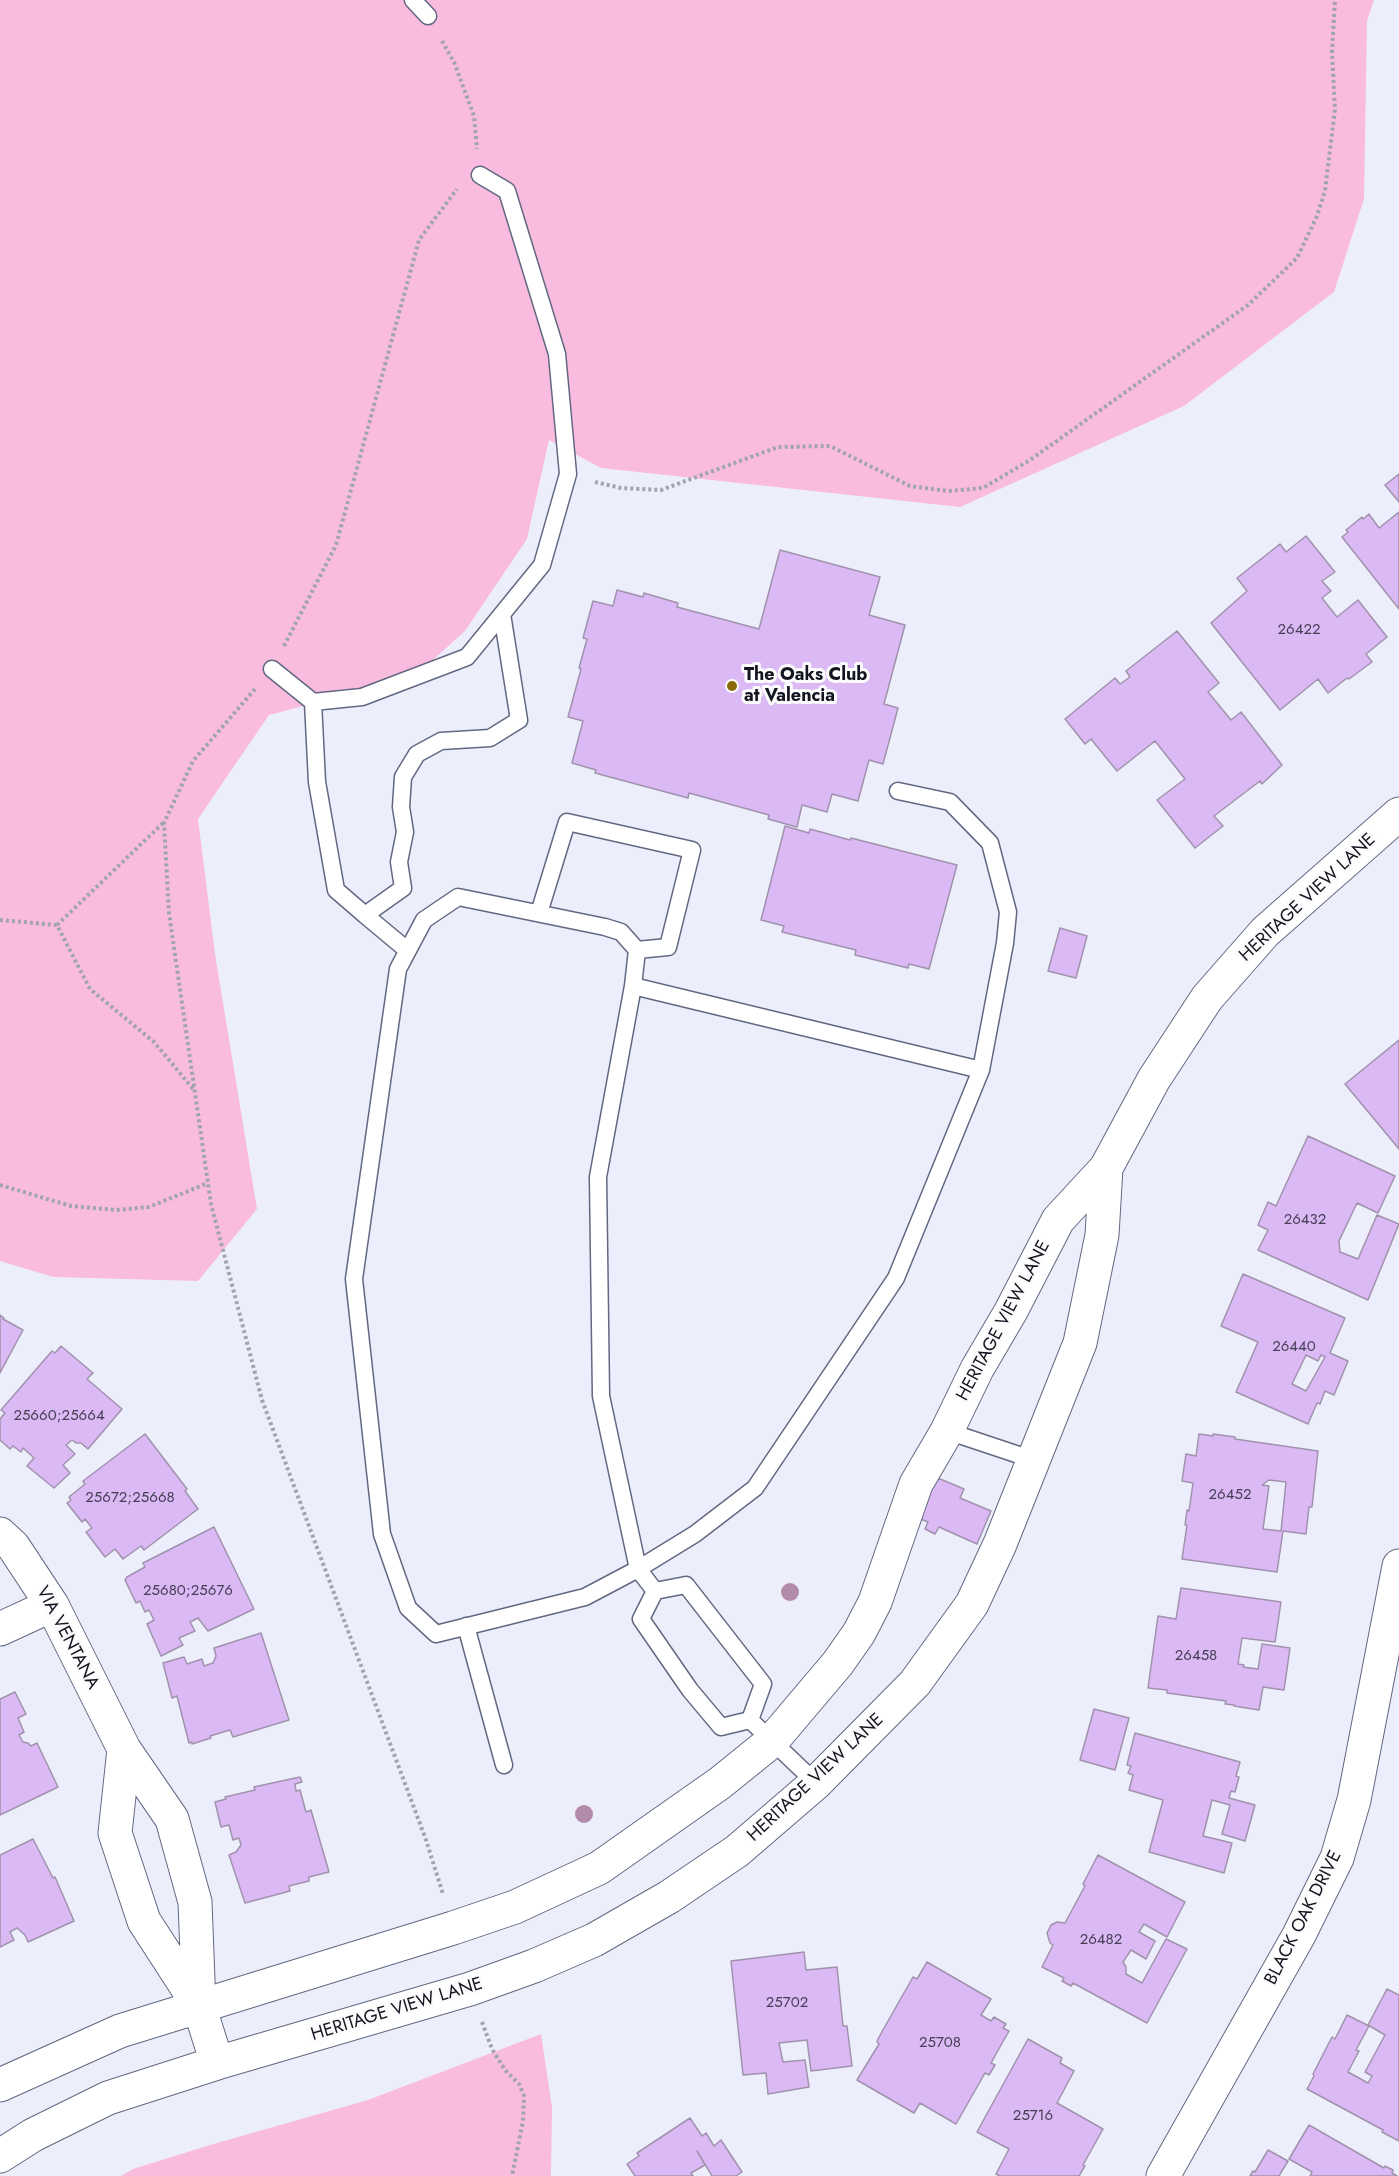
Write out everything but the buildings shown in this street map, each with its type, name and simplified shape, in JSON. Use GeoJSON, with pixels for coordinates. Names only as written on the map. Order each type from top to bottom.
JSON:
{"type":"FeatureCollection","features":[{"type":"Feature","properties":{"kind":"street","name":"HERITAGE VIEW LANE"},"geometry":{"type":"LineString","coordinates":[[0,2085],[120,2031],[515,1907],[599,1868],[720,1783],[761,1730],[838,1663],[859,1633],[875,1602],[916,1484],[947,1431],[977,1369],[1011,1311],[1058,1220],[1106,1168],[1154,1079],[1207,998],[1265,932],[1399,814]]}},
{"type":"Feature","properties":{"kind":"street","name":"HERITAGE VIEW LANE"},"geometry":{"type":"LineString","coordinates":[[0,2156],[33,2135],[108,2098],[217,2063],[470,1989],[534,1966],[594,1940],[669,1897],[737,1851],[816,1783],[915,1683],[972,1604],[1000,1544],[1080,1343],[1102,1235],[1106,1168]]}},
{"type":"Feature","properties":{"kind":"street","name":"VIA VENTANA"},"geometry":{"type":"LineString","coordinates":[[0,1534],[13,1546],[52,1605],[124,1749],[172,1819],[195,1902],[199,2006]]}},
{"type":"Feature","properties":{"kind":"street","name":"BLACK OAK DRIVE"},"geometry":{"type":"LineString","coordinates":[[1163,2176],[1299,1935],[1337,1858],[1354,1800],[1399,1566]]}},
{"type":"Feature","properties":{"kind":"street"},"geometry":{"type":"LineString","coordinates":[[0,1629],[52,1605]]}},
{"type":"Feature","properties":{"kind":"street"},"geometry":{"type":"LineString","coordinates":[[124,1749],[115,1833],[144,1922],[199,2006],[217,2063]]}},
{"type":"Feature","properties":{"kind":"lane"},"geometry":{"type":"LineString","coordinates":[[413,0],[428,16]]}},
{"type":"Feature","properties":{"kind":"lane"},"geometry":{"type":"LineString","coordinates":[[272,669],[313,702],[362,697],[467,657],[542,565],[568,474],[556,354],[507,191],[480,175]]}},
{"type":"Feature","properties":{"kind":"lane"},"geometry":{"type":"LineString","coordinates":[[364,915],[403,888],[399,862],[405,832],[401,807],[403,777],[417,753],[441,741],[490,738],[519,720],[502,614]]}},
{"type":"Feature","properties":{"kind":"lane"},"geometry":{"type":"LineString","coordinates":[[313,702],[317,782],[336,890],[407,950]]}},
{"type":"Feature","properties":{"kind":"lane"},"geometry":{"type":"LineString","coordinates":[[655,1591],[638,1569],[601,1396],[598,1177],[633,986],[637,950],[621,932],[458,897],[424,920],[398,969],[354,1279],[382,1534],[408,1608],[436,1634],[585,1597],[638,1569],[695,1534],[755,1488],[896,1278],[981,1070],[1005,943],[1008,912],[990,843],[951,802],[898,791]]}},
{"type":"Feature","properties":{"kind":"lane"},"geometry":{"type":"LineString","coordinates":[[539,914],[567,822],[692,850],[668,947],[637,950]]}},
{"type":"Feature","properties":{"kind":"lane"},"geometry":{"type":"LineString","coordinates":[[633,986],[981,1070]]}},
{"type":"Feature","properties":{"kind":"lane"},"geometry":{"type":"LineString","coordinates":[[947,1431],[1034,1460]]}},
{"type":"Feature","properties":{"kind":"lane"},"geometry":{"type":"LineString","coordinates":[[655,1591],[686,1585],[763,1684],[761,1730]]}},
{"type":"Feature","properties":{"kind":"lane"},"geometry":{"type":"LineString","coordinates":[[655,1591],[641,1619],[690,1690],[720,1727],[761,1730],[816,1783]]}},
{"type":"Feature","properties":{"kind":"lane"},"geometry":{"type":"LineString","coordinates":[[466,1626],[504,1765]]}},
{"type":"Feature","properties":{"kind":"path"},"geometry":{"type":"LineString","coordinates":[[568,474],[621,488],[661,490],[778,447],[830,446],[910,486],[948,491],[983,488],[1030,460],[1248,305],[1298,258],[1317,216],[1325,191],[1335,109],[1332,52],[1335,0]]}},
{"type":"Feature","properties":{"kind":"path"},"geometry":{"type":"LineString","coordinates":[[0,920],[57,925],[164,823],[193,761],[272,669],[336,545],[419,240],[458,188],[480,175],[474,116],[454,62],[428,16]]}},
{"type":"Feature","properties":{"kind":"path"},"geometry":{"type":"LineString","coordinates":[[164,823],[169,913],[211,1204],[262,1400],[426,1840],[453,1928]]}},
{"type":"Feature","properties":{"kind":"path"},"geometry":{"type":"LineString","coordinates":[[57,925],[90,989],[154,1042],[195,1091]]}},
{"type":"Feature","properties":{"kind":"path"},"geometry":{"type":"LineString","coordinates":[[0,1185],[71,1206],[116,1210],[149,1207],[208,1183]]}},
{"type":"Feature","properties":{"kind":"path"},"geometry":{"type":"LineString","coordinates":[[470,1989],[492,2049],[505,2070],[519,2084],[524,2096],[523,2121],[512,2176]]}},
{"type":"Feature","properties":{"kind":"shaded area"},"geometry":{"type":"Polygon","coordinates":[[[0,0],[1374,0],[1367,21],[1364,199],[1334,292],[1184,406],[960,507],[601,468],[549,440],[527,539],[465,631],[414,677],[269,715],[198,819],[215,954],[257,1209],[198,1281],[53,1277],[0,1261],[0,0]]]}},
{"type":"Feature","properties":{"kind":"shaded area"},"geometry":{"type":"Polygon","coordinates":[[[541,2034],[552,2107],[551,2176],[121,2176],[133,2169],[210,2145],[368,2100],[541,2034]]]}},
{"type":"Feature","properties":{"kind":"place","name":"The Oaks Club at Valencia"},"geometry":{"type":"Point","coordinates":[732,686]}}]}
